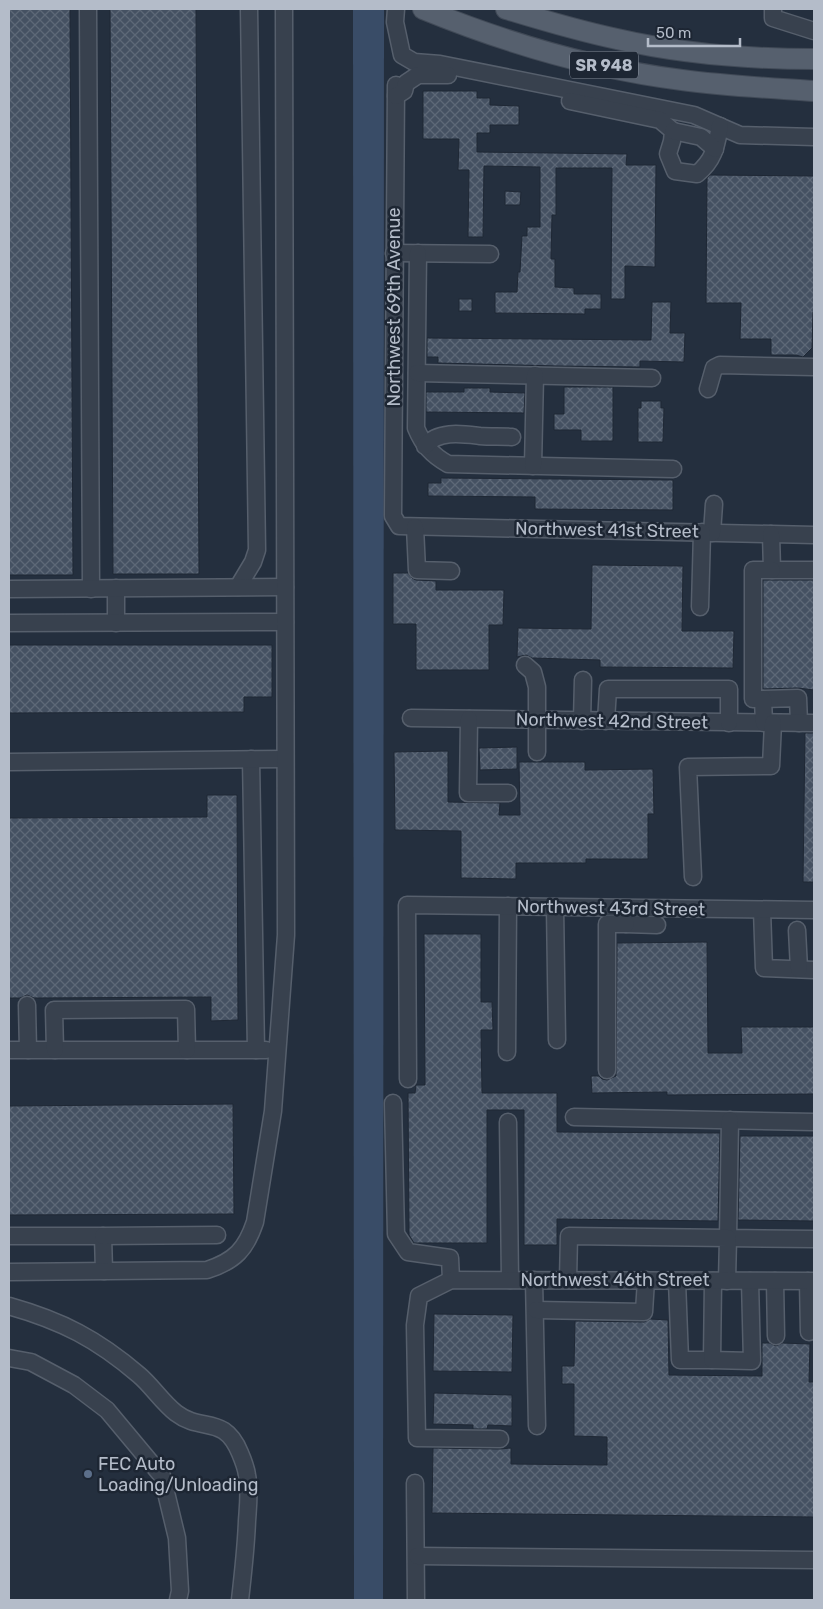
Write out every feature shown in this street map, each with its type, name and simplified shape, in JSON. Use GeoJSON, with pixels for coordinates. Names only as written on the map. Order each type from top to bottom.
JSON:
{"type":"FeatureCollection","features":[{"type":"Feature","properties":{"kind":"main road","name":"SR 948"},"geometry":{"type":"LineString","coordinates":[[423,9],[463,25],[543,50],[621,69],[680,80],[733,86],[814,91]]}},
{"type":"Feature","properties":{"kind":"main road","name":"SR 948"},"geometry":{"type":"LineString","coordinates":[[506,9],[618,40],[731,55],[814,59]]}},
{"type":"Feature","properties":{"kind":"street"},"geometry":{"type":"LineString","coordinates":[[88,9],[91,588]]}},
{"type":"Feature","properties":{"kind":"street"},"geometry":{"type":"LineString","coordinates":[[238,587],[254,562],[257,550],[249,9]]}},
{"type":"Feature","properties":{"kind":"street"},"geometry":{"type":"LineString","coordinates":[[9,1272],[207,1270],[232,1259],[245,1246],[255,1222],[273,1111],[286,935],[284,9]]}},
{"type":"Feature","properties":{"kind":"street"},"geometry":{"type":"LineString","coordinates":[[396,9],[395,22],[402,55],[414,62],[440,64],[694,115],[740,135],[814,137]]}},
{"type":"Feature","properties":{"kind":"street"},"geometry":{"type":"LineString","coordinates":[[773,9],[773,18],[814,31]]}},
{"type":"Feature","properties":{"kind":"street","name":"Northwest 69th Avenue"},"geometry":{"type":"LineString","coordinates":[[451,571],[417,570],[407,526],[393,516],[396,91],[404,91],[406,82],[418,75],[443,74],[660,120],[672,130]]}},
{"type":"Feature","properties":{"kind":"street"},"geometry":{"type":"LineString","coordinates":[[715,149],[701,137],[672,130],[672,141],[668,154],[675,171],[696,174],[708,164],[715,149],[720,126]]}},
{"type":"Feature","properties":{"kind":"street"},"geometry":{"type":"LineString","coordinates":[[394,253],[490,254]]}},
{"type":"Feature","properties":{"kind":"street"},"geometry":{"type":"LineString","coordinates":[[418,253],[416,428],[431,452],[448,464],[673,469]]}},
{"type":"Feature","properties":{"kind":"street"},"geometry":{"type":"LineString","coordinates":[[708,389],[714,368],[720,365],[814,367]]}},
{"type":"Feature","properties":{"kind":"street"},"geometry":{"type":"LineString","coordinates":[[417,373],[652,378]]}},
{"type":"Feature","properties":{"kind":"street"},"geometry":{"type":"LineString","coordinates":[[534,466],[535,375]]}},
{"type":"Feature","properties":{"kind":"street"},"geometry":{"type":"LineString","coordinates":[[426,446],[430,440],[461,433],[512,437]]}},
{"type":"Feature","properties":{"kind":"street"},"geometry":{"type":"LineString","coordinates":[[700,607],[707,532],[714,504]]}},
{"type":"Feature","properties":{"kind":"street","name":"Northwest 41st Street"},"geometry":{"type":"LineString","coordinates":[[407,526],[814,535]]}},
{"type":"Feature","properties":{"kind":"street"},"geometry":{"type":"LineString","coordinates":[[771,534],[772,570]]}},
{"type":"Feature","properties":{"kind":"street"},"geometry":{"type":"LineString","coordinates":[[807,723],[798,698],[753,699],[753,570],[814,570]]}},
{"type":"Feature","properties":{"kind":"street"},"geometry":{"type":"LineString","coordinates":[[9,589],[285,587]]}},
{"type":"Feature","properties":{"kind":"street"},"geometry":{"type":"LineString","coordinates":[[116,588],[116,623]]}},
{"type":"Feature","properties":{"kind":"street"},"geometry":{"type":"LineString","coordinates":[[9,623],[285,622]]}},
{"type":"Feature","properties":{"kind":"street"},"geometry":{"type":"LineString","coordinates":[[525,665],[533,672],[537,688],[537,752]]}},
{"type":"Feature","properties":{"kind":"street"},"geometry":{"type":"LineString","coordinates":[[582,721],[583,680]]}},
{"type":"Feature","properties":{"kind":"street"},"geometry":{"type":"LineString","coordinates":[[606,721],[608,690],[729,689],[729,723]]}},
{"type":"Feature","properties":{"kind":"street"},"geometry":{"type":"LineString","coordinates":[[693,877],[688,767],[771,766],[769,723],[763,699]]}},
{"type":"Feature","properties":{"kind":"street","name":"Northwest 42nd Street"},"geometry":{"type":"LineString","coordinates":[[410,718],[807,723]]}},
{"type":"Feature","properties":{"kind":"street"},"geometry":{"type":"LineString","coordinates":[[469,719],[468,793],[508,793]]}},
{"type":"Feature","properties":{"kind":"street"},"geometry":{"type":"LineString","coordinates":[[251,759],[256,1050]]}},
{"type":"Feature","properties":{"kind":"street"},"geometry":{"type":"LineString","coordinates":[[9,762],[285,759]]}},
{"type":"Feature","properties":{"kind":"street","name":"Northwest 43rd Street"},"geometry":{"type":"LineString","coordinates":[[408,1078],[407,905],[555,907],[625,916],[762,910],[814,910]]}},
{"type":"Feature","properties":{"kind":"street"},"geometry":{"type":"LineString","coordinates":[[507,1052],[508,906]]}},
{"type":"Feature","properties":{"kind":"street"},"geometry":{"type":"LineString","coordinates":[[555,907],[557,1040]]}},
{"type":"Feature","properties":{"kind":"street"},"geometry":{"type":"LineString","coordinates":[[762,910],[764,968],[807,969],[796,930]]}},
{"type":"Feature","properties":{"kind":"street"},"geometry":{"type":"LineString","coordinates":[[607,1070],[606,924],[625,916],[657,925]]}},
{"type":"Feature","properties":{"kind":"street"},"geometry":{"type":"LineString","coordinates":[[27,1006],[28,1050]]}},
{"type":"Feature","properties":{"kind":"street"},"geometry":{"type":"LineString","coordinates":[[55,1050],[54,1010],[186,1009],[187,1050]]}},
{"type":"Feature","properties":{"kind":"street"},"geometry":{"type":"LineString","coordinates":[[9,1050],[278,1050]]}},
{"type":"Feature","properties":{"kind":"street"},"geometry":{"type":"LineString","coordinates":[[393,1103],[396,1234],[408,1252],[450,1258],[451,1280]]}},
{"type":"Feature","properties":{"kind":"street"},"geometry":{"type":"LineString","coordinates":[[574,1117],[814,1122]]}},
{"type":"Feature","properties":{"kind":"street"},"geometry":{"type":"LineString","coordinates":[[712,1360],[720,1281],[728,1238],[730,1120]]}},
{"type":"Feature","properties":{"kind":"street"},"geometry":{"type":"LineString","coordinates":[[508,1122],[510,1280]]}},
{"type":"Feature","properties":{"kind":"street"},"geometry":{"type":"LineString","coordinates":[[9,1236],[217,1235]]}},
{"type":"Feature","properties":{"kind":"street"},"geometry":{"type":"LineString","coordinates":[[103,1236],[104,1271]]}},
{"type":"Feature","properties":{"kind":"street"},"geometry":{"type":"LineString","coordinates":[[568,1280],[569,1236],[814,1239]]}},
{"type":"Feature","properties":{"kind":"street","name":"Northwest 46th Street"},"geometry":{"type":"LineString","coordinates":[[500,1439],[417,1438],[415,1325],[419,1296],[451,1280],[811,1281]]}},
{"type":"Feature","properties":{"kind":"street"},"geometry":{"type":"LineString","coordinates":[[534,1280],[537,1426]]}},
{"type":"Feature","properties":{"kind":"street"},"geometry":{"type":"LineString","coordinates":[[536,1310],[644,1312],[646,1280]]}},
{"type":"Feature","properties":{"kind":"street"},"geometry":{"type":"LineString","coordinates":[[677,1281],[680,1360],[752,1361],[750,1281]]}},
{"type":"Feature","properties":{"kind":"street"},"geometry":{"type":"LineString","coordinates":[[775,1281],[776,1336]]}},
{"type":"Feature","properties":{"kind":"street"},"geometry":{"type":"LineString","coordinates":[[809,1332],[811,1281]]}},
{"type":"Feature","properties":{"kind":"street"},"geometry":{"type":"LineString","coordinates":[[9,1306],[38,1314],[69,1327],[113,1354],[141,1376],[168,1406],[180,1416],[194,1422],[219,1427],[232,1437],[247,1474],[248,1507],[240,1600]]}},
{"type":"Feature","properties":{"kind":"street"},"geometry":{"type":"LineString","coordinates":[[9,1358],[31,1362],[74,1385],[107,1410],[162,1476],[177,1538],[180,1591],[178,1600]]}},
{"type":"Feature","properties":{"kind":"street"},"geometry":{"type":"LineString","coordinates":[[415,1483],[416,1600]]}},
{"type":"Feature","properties":{"kind":"street"},"geometry":{"type":"LineString","coordinates":[[417,1556],[814,1560]]}},
{"type":"Feature","properties":{"kind":"water"},"geometry":{"type":"Polygon","coordinates":[[[353,9],[384,9],[383,1600],[354,1600],[353,9]]]}},
{"type":"Feature","properties":{"kind":"building"},"geometry":{"type":"Polygon","coordinates":[[[9,9],[70,9],[73,575],[9,575],[9,9]]]}},
{"type":"Feature","properties":{"kind":"building"},"geometry":{"type":"Polygon","coordinates":[[[110,9],[196,9],[199,574],[113,574],[110,9]]]}},
{"type":"Feature","properties":{"kind":"building"},"geometry":{"type":"Polygon","coordinates":[[[423,91],[477,91],[477,98],[490,98],[490,105],[519,106],[519,125],[490,125],[490,133],[477,133],[477,152],[627,154],[626,165],[656,165],[655,267],[625,266],[625,299],[611,299],[612,168],[556,168],[556,215],[552,215],[551,259],[555,259],[555,287],[574,288],[574,294],[601,294],[601,309],[585,309],[585,314],[495,313],[495,292],[517,292],[522,236],[527,236],[527,227],[540,227],[540,167],[484,166],[483,237],[468,237],[469,170],[458,170],[459,139],[423,139],[423,91]]]}},
{"type":"Feature","properties":{"kind":"building"},"geometry":{"type":"Polygon","coordinates":[[[710,175],[814,176],[814,312],[812,348],[803,357],[796,355],[771,355],[771,339],[740,339],[741,303],[706,303],[707,178],[710,175]]]}},
{"type":"Feature","properties":{"kind":"building"},"geometry":{"type":"Polygon","coordinates":[[[505,191],[521,192],[520,205],[505,205],[505,191]]]}},
{"type":"Feature","properties":{"kind":"building"},"geometry":{"type":"Polygon","coordinates":[[[459,299],[472,299],[472,311],[459,311],[459,299]]]}},
{"type":"Feature","properties":{"kind":"building"},"geometry":{"type":"Polygon","coordinates":[[[652,302],[671,302],[670,333],[685,333],[684,362],[640,361],[640,367],[557,366],[438,363],[438,357],[427,357],[427,338],[651,340],[652,302]]]}},
{"type":"Feature","properties":{"kind":"building"},"geometry":{"type":"Polygon","coordinates":[[[564,387],[613,387],[613,441],[581,441],[581,430],[554,430],[554,414],[564,414],[564,387]]]}},
{"type":"Feature","properties":{"kind":"building"},"geometry":{"type":"Polygon","coordinates":[[[464,388],[490,388],[490,392],[525,393],[524,413],[426,412],[426,392],[464,392],[464,388]]]}},
{"type":"Feature","properties":{"kind":"building"},"geometry":{"type":"Polygon","coordinates":[[[641,401],[661,401],[661,408],[664,408],[663,442],[638,442],[638,408],[641,408],[641,401]]]}},
{"type":"Feature","properties":{"kind":"building"},"geometry":{"type":"Polygon","coordinates":[[[441,478],[673,480],[673,510],[535,509],[535,497],[428,496],[428,483],[441,483],[441,478]]]}},
{"type":"Feature","properties":{"kind":"building"},"geometry":{"type":"Polygon","coordinates":[[[592,565],[683,566],[682,631],[734,631],[733,668],[600,667],[600,660],[532,658],[526,655],[517,657],[518,628],[591,629],[592,565]]]}},
{"type":"Feature","properties":{"kind":"building"},"geometry":{"type":"Polygon","coordinates":[[[393,573],[408,573],[416,580],[436,581],[436,590],[504,590],[503,625],[489,625],[489,670],[416,670],[416,624],[393,624],[393,573]]]}},
{"type":"Feature","properties":{"kind":"building"},"geometry":{"type":"Polygon","coordinates":[[[763,580],[814,580],[814,690],[798,688],[763,689],[763,580]]]}},
{"type":"Feature","properties":{"kind":"building"},"geometry":{"type":"Polygon","coordinates":[[[9,645],[272,645],[272,697],[244,697],[244,712],[9,713],[9,645]]]}},
{"type":"Feature","properties":{"kind":"building"},"geometry":{"type":"Polygon","coordinates":[[[805,733],[814,733],[814,882],[803,882],[805,733]]]}},
{"type":"Feature","properties":{"kind":"building"},"geometry":{"type":"Polygon","coordinates":[[[517,747],[517,769],[480,770],[479,748],[517,747]]]}},
{"type":"Feature","properties":{"kind":"building"},"geometry":{"type":"Polygon","coordinates":[[[448,751],[448,802],[500,803],[499,815],[520,815],[519,762],[585,762],[585,770],[653,769],[654,814],[648,814],[648,859],[586,859],[586,863],[516,863],[516,879],[461,878],[461,831],[395,830],[394,752],[448,751]]]}},
{"type":"Feature","properties":{"kind":"building"},"geometry":{"type":"Polygon","coordinates":[[[207,795],[237,795],[238,1020],[211,1021],[211,997],[34,998],[27,995],[20,998],[9,998],[9,818],[207,817],[207,795]]]}},
{"type":"Feature","properties":{"kind":"building"},"geometry":{"type":"Polygon","coordinates":[[[424,934],[481,934],[481,1002],[492,1002],[493,1030],[481,1030],[482,1093],[557,1093],[557,1132],[720,1133],[718,1221],[557,1219],[557,1245],[524,1245],[524,1110],[487,1110],[487,1243],[414,1243],[409,1235],[408,1093],[415,1093],[416,1085],[425,1085],[424,934]]]}},
{"type":"Feature","properties":{"kind":"building"},"geometry":{"type":"Polygon","coordinates":[[[707,942],[708,1053],[742,1053],[741,1027],[814,1027],[814,1094],[667,1095],[667,1092],[592,1093],[591,1076],[599,1076],[607,1080],[616,1076],[617,943],[707,942]]]}},
{"type":"Feature","properties":{"kind":"building"},"geometry":{"type":"Polygon","coordinates":[[[233,1104],[234,1214],[9,1215],[9,1106],[233,1104]]]}},
{"type":"Feature","properties":{"kind":"building"},"geometry":{"type":"Polygon","coordinates":[[[740,1136],[814,1136],[814,1221],[738,1220],[740,1136]]]}},
{"type":"Feature","properties":{"kind":"building"},"geometry":{"type":"Polygon","coordinates":[[[434,1314],[513,1315],[512,1372],[433,1371],[434,1314]]]}},
{"type":"Feature","properties":{"kind":"building"},"geometry":{"type":"Polygon","coordinates":[[[650,1319],[668,1320],[669,1375],[762,1376],[762,1343],[770,1343],[776,1346],[782,1343],[810,1344],[809,1382],[814,1382],[814,1517],[432,1513],[433,1448],[511,1448],[511,1464],[607,1465],[607,1437],[574,1436],[574,1384],[562,1384],[562,1366],[574,1366],[575,1321],[644,1322],[650,1319]]]}},
{"type":"Feature","properties":{"kind":"building"},"geometry":{"type":"Polygon","coordinates":[[[434,1393],[512,1395],[512,1426],[488,1425],[487,1429],[473,1429],[473,1425],[433,1424],[434,1393]]]}},
{"type":"Feature","properties":{"kind":"place","name":"FEC Auto Loading/Unloading"},"geometry":{"type":"Point","coordinates":[88,1474]}}]}
